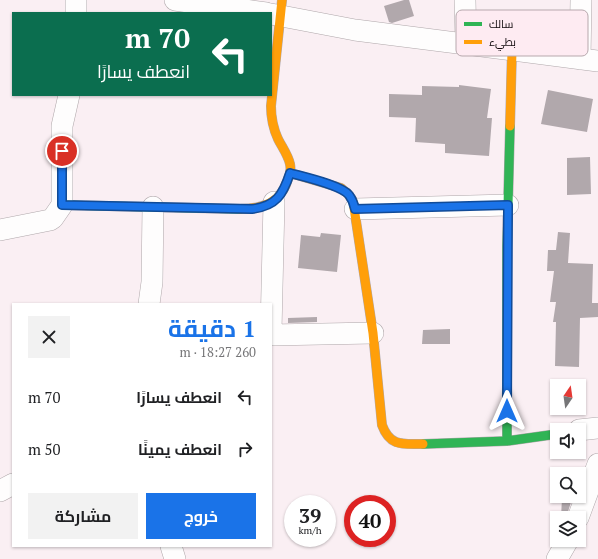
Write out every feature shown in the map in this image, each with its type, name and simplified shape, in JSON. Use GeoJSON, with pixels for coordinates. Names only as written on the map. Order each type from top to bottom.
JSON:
{"type":"FeatureCollection","features":[{"type":"Feature","properties":{"kind":"street"},"geometry":{"type":"LineString","coordinates":[[76,0],[76,12]]}},
{"type":"Feature","properties":{"kind":"street"},"geometry":{"type":"LineString","coordinates":[[175,0],[275,11],[355,30],[456,43]]}},
{"type":"Feature","properties":{"kind":"street"},"geometry":{"type":"LineString","coordinates":[[465,0],[465,10]]}},
{"type":"Feature","properties":{"kind":"street"},"geometry":{"type":"LineString","coordinates":[[581,0],[582,10]]}},
{"type":"Feature","properties":{"kind":"street"},"geometry":{"type":"LineString","coordinates":[[272,82],[275,11]]}},
{"type":"Feature","properties":{"kind":"street"},"geometry":{"type":"LineString","coordinates":[[507,441],[508,205],[512,56]]}},
{"type":"Feature","properties":{"kind":"street"},"geometry":{"type":"LineString","coordinates":[[558,56],[589,60]]}},
{"type":"Feature","properties":{"kind":"street"},"geometry":{"type":"LineString","coordinates":[[0,230],[50,220],[62,205],[62,126],[70,96]]}},
{"type":"Feature","properties":{"kind":"street"},"geometry":{"type":"LineString","coordinates":[[62,205],[252,209],[262,208],[274,202],[282,193],[290,173],[290,164],[274,130],[271,117],[271,96]]}},
{"type":"Feature","properties":{"kind":"street"},"geometry":{"type":"LineString","coordinates":[[290,173],[341,188],[353,201],[373,333],[382,425],[385,436],[395,443],[408,444],[507,441],[550,435]]}},
{"type":"Feature","properties":{"kind":"street"},"geometry":{"type":"LineString","coordinates":[[272,303],[274,202]]}},
{"type":"Feature","properties":{"kind":"street"},"geometry":{"type":"LineString","coordinates":[[355,209],[508,205]]}},
{"type":"Feature","properties":{"kind":"street"},"geometry":{"type":"LineString","coordinates":[[149,303],[152,282],[153,207]]}},
{"type":"Feature","properties":{"kind":"street"},"geometry":{"type":"LineString","coordinates":[[272,335],[373,333]]}},
{"type":"Feature","properties":{"kind":"street"},"geometry":{"type":"LineString","coordinates":[[586,429],[598,428]]}},
{"type":"Feature","properties":{"kind":"street"},"geometry":{"type":"LineString","coordinates":[[584,511],[592,502],[598,464]]}},
{"type":"Feature","properties":{"kind":"street"},"geometry":{"type":"LineString","coordinates":[[0,491],[12,485]]}},
{"type":"Feature","properties":{"kind":"street"},"geometry":{"type":"LineString","coordinates":[[171,547],[175,559]]}},
{"type":"Feature","properties":{"kind":"street"},"geometry":{"type":"LineString","coordinates":[[557,559],[564,547]]}},
{"type":"Feature","properties":{"kind":"building"},"geometry":{"type":"Polygon","coordinates":[[[409,0],[414,16],[392,23],[389,22],[384,6],[409,0]]]}},
{"type":"Feature","properties":{"kind":"building"},"geometry":{"type":"Polygon","coordinates":[[[459,85],[491,89],[487,118],[492,118],[489,156],[445,153],[445,144],[415,142],[416,118],[389,117],[389,94],[422,95],[422,86],[459,87],[459,85]]]}},
{"type":"Feature","properties":{"kind":"building"},"geometry":{"type":"Polygon","coordinates":[[[548,90],[593,99],[587,132],[541,124],[548,90]]]}},
{"type":"Feature","properties":{"kind":"building"},"geometry":{"type":"Polygon","coordinates":[[[590,157],[591,194],[567,195],[567,158],[590,157]]]}},
{"type":"Feature","properties":{"kind":"building"},"geometry":{"type":"Polygon","coordinates":[[[558,232],[570,233],[568,263],[593,264],[592,303],[598,303],[598,317],[580,318],[579,367],[555,366],[556,322],[553,322],[556,302],[550,302],[554,271],[547,271],[548,250],[556,250],[558,232]]]}},
{"type":"Feature","properties":{"kind":"building"},"geometry":{"type":"Polygon","coordinates":[[[321,233],[341,235],[337,272],[298,268],[301,235],[320,237],[321,233]]]}},
{"type":"Feature","properties":{"kind":"building"},"geometry":{"type":"Polygon","coordinates":[[[317,317],[317,322],[288,323],[288,318],[317,317]]]}},
{"type":"Feature","properties":{"kind":"building"},"geometry":{"type":"Polygon","coordinates":[[[450,329],[450,344],[422,344],[423,330],[450,329]]]}},
{"type":"Feature","properties":{"kind":"building"},"geometry":{"type":"Polygon","coordinates":[[[562,503],[571,503],[568,511],[561,511],[562,503]]]}},
{"type":"Feature","properties":{"kind":"traffic: fast"},"geometry":{"type":"LineString","coordinates":[[507,441],[507,246],[510,126]]}},
{"type":"Feature","properties":{"kind":"traffic: fast"},"geometry":{"type":"LineString","coordinates":[[62,205],[240,209]]}},
{"type":"Feature","properties":{"kind":"traffic: fast"},"geometry":{"type":"LineString","coordinates":[[423,444],[507,441],[550,435]]}},
{"type":"Feature","properties":{"kind":"traffic: slow"},"geometry":{"type":"LineString","coordinates":[[240,209],[256,208],[276,199],[285,187],[290,174],[290,164],[275,131],[271,110],[282,0]]}},
{"type":"Feature","properties":{"kind":"traffic: slow"},"geometry":{"type":"LineString","coordinates":[[510,126],[512,56]]}},
{"type":"Feature","properties":{"kind":"traffic: slow"},"geometry":{"type":"LineString","coordinates":[[290,173],[341,188],[353,201],[373,333],[382,425],[385,432],[393,441],[403,444],[423,444]]}},
{"type":"Feature","properties":{"kind":"route"},"geometry":{"type":"LineString","coordinates":[[62,151],[62,205],[262,208],[274,202],[282,193],[290,173],[341,188],[353,201],[355,209],[508,205],[507,411]]}}]}
